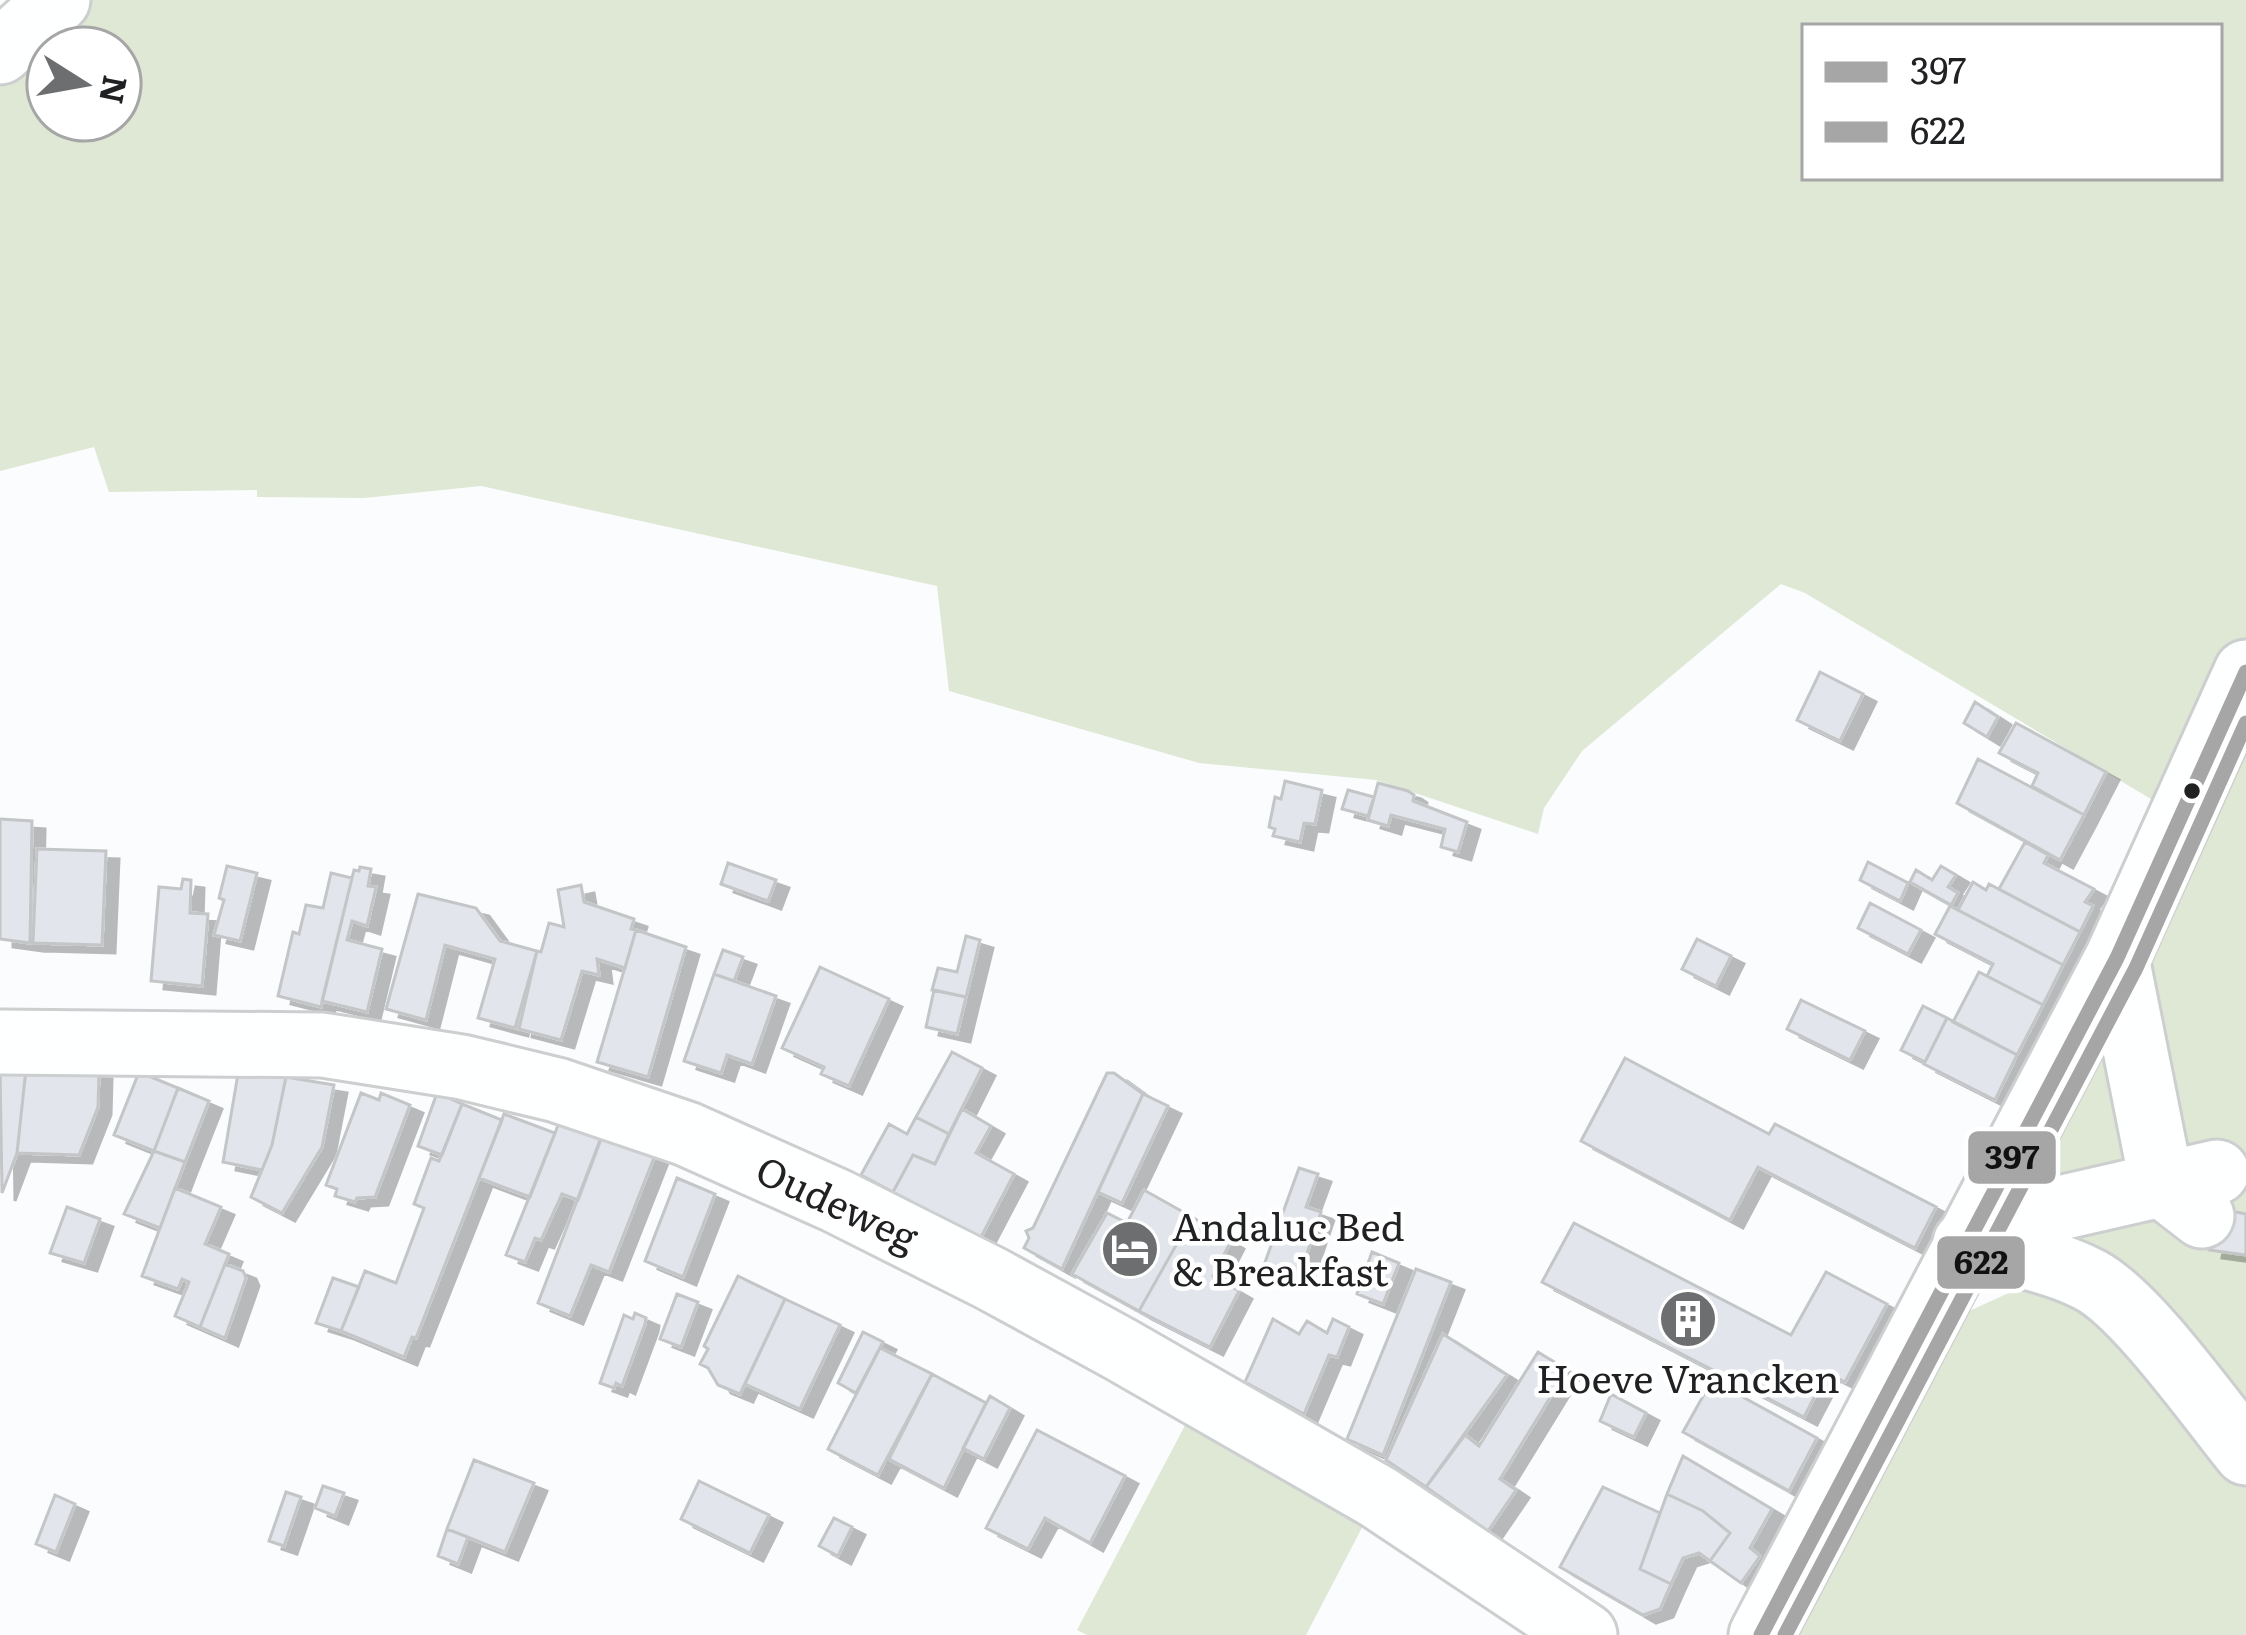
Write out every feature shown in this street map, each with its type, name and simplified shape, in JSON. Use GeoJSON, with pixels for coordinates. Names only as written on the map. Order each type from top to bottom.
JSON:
{"type":"FeatureCollection","features":[{"type":"Feature","properties":{"kind":"street"},"geometry":{"type":"LineString","coordinates":[[0,52],[58,0]]}},
{"type":"Feature","properties":{"kind":"street"},"geometry":{"type":"LineString","coordinates":[[1761,1635],[2117,958],[2246,672]]}},
{"type":"Feature","properties":{"kind":"street"},"geometry":{"type":"LineString","coordinates":[[1965,1243],[2012,1219],[2194,1191],[2117,958]]}},
{"type":"Feature","properties":{"kind":"street","name":"Oudeweg"},"geometry":{"type":"LineString","coordinates":[[0,1042],[322,1045],[463,1066],[557,1090],[687,1134],[934,1250],[1140,1360],[1378,1497],[1585,1635]]}},
{"type":"Feature","properties":{"kind":"street"},"geometry":{"type":"LineString","coordinates":[[1965,1243],[2044,1262],[2093,1281],[2142,1326],[2246,1453]]}},
{"type":"Feature","properties":{"kind":"green space"},"geometry":{"type":"Polygon","coordinates":[[[12,0],[2246,0],[2246,1417],[2026,1212],[2150,948],[2156,802],[1805,593],[1781,584],[1582,751],[1544,808],[1538,834],[1376,780],[1199,763],[949,691],[937,586],[481,486],[364,498],[257,497],[257,490],[109,492],[94,447],[0,471],[0,11],[12,0]]]}},
{"type":"Feature","properties":{"kind":"green space"},"geometry":{"type":"Polygon","coordinates":[[[2013,1291],[2068,1296],[2102,1317],[2246,1475],[2246,1635],[1788,1635],[1954,1318],[2013,1291]]]}},
{"type":"Feature","properties":{"kind":"green space"},"geometry":{"type":"Polygon","coordinates":[[[1190,1416],[1367,1518],[1306,1635],[1087,1635],[1077,1630],[1190,1416]]]}},
{"type":"Feature","properties":{"kind":"building"},"geometry":{"type":"Polygon","coordinates":[[[1820,672],[1863,694],[1840,741],[1797,720],[1820,672]]]}},
{"type":"Feature","properties":{"kind":"building"},"geometry":{"type":"Polygon","coordinates":[[[1975,702],[1998,717],[1987,737],[1964,723],[1975,702]]]}},
{"type":"Feature","properties":{"kind":"building"},"geometry":{"type":"Polygon","coordinates":[[[2016,723],[2106,772],[2084,815],[2032,786],[2038,773],[1999,753],[2016,723]]]}},
{"type":"Feature","properties":{"kind":"building"},"geometry":{"type":"Polygon","coordinates":[[[1978,759],[2084,815],[2060,860],[1957,803],[1978,759]]]}},
{"type":"Feature","properties":{"kind":"building"},"geometry":{"type":"Polygon","coordinates":[[[1285,781],[1322,790],[1315,824],[1304,823],[1300,842],[1273,836],[1275,829],[1269,827],[1275,797],[1281,799],[1285,781]]]}},
{"type":"Feature","properties":{"kind":"building"},"geometry":{"type":"Polygon","coordinates":[[[1378,783],[1408,791],[1413,801],[1467,822],[1458,852],[1441,847],[1445,829],[1391,815],[1388,826],[1368,820],[1378,783]]]}},
{"type":"Feature","properties":{"kind":"building"},"geometry":{"type":"Polygon","coordinates":[[[1348,790],[1374,797],[1368,816],[1342,809],[1348,790]]]}},
{"type":"Feature","properties":{"kind":"building"},"geometry":{"type":"Polygon","coordinates":[[[0,819],[32,821],[30,943],[0,939],[0,819]]]}},
{"type":"Feature","properties":{"kind":"building"},"geometry":{"type":"Polygon","coordinates":[[[2025,842],[2048,855],[2044,863],[2094,889],[2085,902],[2093,906],[2080,932],[1999,889],[2025,842]]]}},
{"type":"Feature","properties":{"kind":"building"},"geometry":{"type":"Polygon","coordinates":[[[37,849],[106,851],[102,945],[33,943],[37,849]]]}},
{"type":"Feature","properties":{"kind":"building"},"geometry":{"type":"Polygon","coordinates":[[[1868,862],[1908,883],[1900,901],[1860,880],[1868,862]]]}},
{"type":"Feature","properties":{"kind":"building"},"geometry":{"type":"Polygon","coordinates":[[[728,863],[776,880],[768,901],[721,884],[728,863]]]}},
{"type":"Feature","properties":{"kind":"building"},"geometry":{"type":"Polygon","coordinates":[[[227,866],[257,873],[240,941],[214,935],[227,866]]]}},
{"type":"Feature","properties":{"kind":"building"},"geometry":{"type":"Polygon","coordinates":[[[1941,866],[1956,875],[1948,887],[1958,893],[1951,905],[1910,882],[1916,870],[1932,880],[1941,866]]]}},
{"type":"Feature","properties":{"kind":"building"},"geometry":{"type":"Polygon","coordinates":[[[371,869],[368,886],[376,887],[367,926],[352,921],[347,940],[382,949],[367,1012],[322,1001],[354,870],[371,869]]]}},
{"type":"Feature","properties":{"kind":"building"},"geometry":{"type":"Polygon","coordinates":[[[331,873],[352,878],[321,1007],[278,996],[293,932],[299,934],[306,905],[323,908],[331,873]]]}},
{"type":"Feature","properties":{"kind":"building"},"geometry":{"type":"Polygon","coordinates":[[[183,879],[191,880],[190,913],[208,914],[202,986],[151,981],[159,887],[181,889],[183,879]]]}},
{"type":"Feature","properties":{"kind":"building"},"geometry":{"type":"Polygon","coordinates":[[[1973,882],[1986,890],[1989,884],[2080,932],[2063,965],[1958,910],[1973,882]]]}},
{"type":"Feature","properties":{"kind":"building"},"geometry":{"type":"Polygon","coordinates":[[[581,885],[584,902],[634,919],[631,929],[636,930],[625,968],[597,959],[599,975],[582,971],[561,1040],[519,1029],[537,951],[541,952],[549,923],[564,927],[558,890],[581,885]]]}},
{"type":"Feature","properties":{"kind":"building"},"geometry":{"type":"Polygon","coordinates":[[[418,894],[476,908],[500,941],[537,951],[515,1028],[478,1018],[495,959],[445,945],[426,1020],[386,1009],[418,894]]]}},
{"type":"Feature","properties":{"kind":"building"},"geometry":{"type":"Polygon","coordinates":[[[1870,903],[1921,930],[1908,954],[1858,928],[1870,903]]]}},
{"type":"Feature","properties":{"kind":"building"},"geometry":{"type":"Polygon","coordinates":[[[1950,906],[2063,965],[2043,1005],[1987,976],[1993,964],[1935,934],[1950,906]]]}},
{"type":"Feature","properties":{"kind":"building"},"geometry":{"type":"Polygon","coordinates":[[[636,930],[686,947],[648,1077],[597,1062],[636,930]]]}},
{"type":"Feature","properties":{"kind":"building"},"geometry":{"type":"Polygon","coordinates":[[[966,936],[980,940],[966,997],[932,990],[938,968],[957,972],[966,936]]]}},
{"type":"Feature","properties":{"kind":"building"},"geometry":{"type":"Polygon","coordinates":[[[1697,939],[1731,956],[1716,986],[1682,969],[1697,939]]]}},
{"type":"Feature","properties":{"kind":"building"},"geometry":{"type":"Polygon","coordinates":[[[723,950],[743,957],[734,981],[714,974],[723,950]]]}},
{"type":"Feature","properties":{"kind":"building"},"geometry":{"type":"Polygon","coordinates":[[[820,967],[889,999],[849,1086],[821,1074],[824,1067],[782,1048],[820,967]]]}},
{"type":"Feature","properties":{"kind":"building"},"geometry":{"type":"Polygon","coordinates":[[[1979,972],[2043,1005],[2017,1055],[1953,1022],[1979,972]]]}},
{"type":"Feature","properties":{"kind":"building"},"geometry":{"type":"Polygon","coordinates":[[[714,974],[776,996],[752,1064],[727,1055],[721,1073],[684,1061],[714,974]]]}},
{"type":"Feature","properties":{"kind":"building"},"geometry":{"type":"Polygon","coordinates":[[[934,990],[966,997],[957,1034],[926,1027],[934,990]]]}},
{"type":"Feature","properties":{"kind":"building"},"geometry":{"type":"Polygon","coordinates":[[[1801,1000],[1865,1031],[1850,1060],[1787,1029],[1801,1000]]]}},
{"type":"Feature","properties":{"kind":"building"},"geometry":{"type":"Polygon","coordinates":[[[1923,1006],[1947,1018],[1925,1062],[1901,1050],[1923,1006]]]}},
{"type":"Feature","properties":{"kind":"building"},"geometry":{"type":"Polygon","coordinates":[[[1947,1018],[2017,1055],[1995,1100],[1924,1064],[1947,1018]]]}},
{"type":"Feature","properties":{"kind":"building"},"geometry":{"type":"Polygon","coordinates":[[[952,1052],[982,1068],[949,1134],[916,1117],[952,1052]]]}},
{"type":"Feature","properties":{"kind":"building"},"geometry":{"type":"Polygon","coordinates":[[[1625,1058],[1769,1134],[1775,1124],[1936,1207],[1915,1248],[1758,1167],[1730,1220],[1581,1141],[1625,1058]]]}},
{"type":"Feature","properties":{"kind":"building"},"geometry":{"type":"Polygon","coordinates":[[[0,1067],[26,1069],[17,1153],[2,1193],[0,1067]]]}},
{"type":"Feature","properties":{"kind":"building"},"geometry":{"type":"Polygon","coordinates":[[[239,1068],[286,1077],[262,1170],[223,1162],[239,1068]]]}},
{"type":"Feature","properties":{"kind":"building"},"geometry":{"type":"Polygon","coordinates":[[[26,1069],[99,1071],[98,1107],[79,1155],[17,1153],[26,1069]]]}},
{"type":"Feature","properties":{"kind":"building"},"geometry":{"type":"Polygon","coordinates":[[[139,1072],[178,1088],[154,1151],[114,1135],[139,1072]]]}},
{"type":"Feature","properties":{"kind":"building"},"geometry":{"type":"Polygon","coordinates":[[[1107,1073],[1143,1094],[1062,1269],[1024,1248],[1029,1238],[1026,1231],[1033,1228],[1107,1073]]]}},
{"type":"Feature","properties":{"kind":"building"},"geometry":{"type":"Polygon","coordinates":[[[286,1077],[334,1085],[322,1147],[282,1213],[251,1197],[272,1145],[286,1077]]]}},
{"type":"Feature","properties":{"kind":"building"},"geometry":{"type":"Polygon","coordinates":[[[178,1088],[209,1101],[185,1162],[154,1151],[178,1088]]]}},
{"type":"Feature","properties":{"kind":"building"},"geometry":{"type":"Polygon","coordinates":[[[361,1093],[379,1100],[381,1093],[410,1105],[375,1197],[355,1202],[335,1196],[337,1189],[326,1185],[361,1093]]]}},
{"type":"Feature","properties":{"kind":"building"},"geometry":{"type":"Polygon","coordinates":[[[437,1093],[462,1104],[442,1155],[418,1146],[437,1093]]]}},
{"type":"Feature","properties":{"kind":"building"},"geometry":{"type":"Polygon","coordinates":[[[1143,1094],[1168,1106],[1122,1203],[1098,1192],[1143,1094]]]}},
{"type":"Feature","properties":{"kind":"building"},"geometry":{"type":"Polygon","coordinates":[[[462,1104],[502,1120],[416,1338],[412,1337],[404,1357],[341,1331],[365,1271],[396,1283],[424,1208],[414,1204],[431,1158],[439,1161],[462,1104]]]}},
{"type":"Feature","properties":{"kind":"building"},"geometry":{"type":"Polygon","coordinates":[[[962,1109],[991,1126],[976,1153],[1014,1174],[980,1239],[893,1192],[913,1155],[935,1164],[962,1109]]]}},
{"type":"Feature","properties":{"kind":"building"},"geometry":{"type":"Polygon","coordinates":[[[504,1114],[555,1133],[530,1197],[479,1178],[504,1114]]]}},
{"type":"Feature","properties":{"kind":"building"},"geometry":{"type":"Polygon","coordinates":[[[916,1117],[949,1134],[935,1164],[913,1155],[893,1192],[861,1175],[889,1124],[907,1134],[916,1117]]]}},
{"type":"Feature","properties":{"kind":"building"},"geometry":{"type":"Polygon","coordinates":[[[561,1118],[603,1134],[578,1200],[562,1194],[525,1262],[506,1255],[561,1118]]]}},
{"type":"Feature","properties":{"kind":"building"},"geometry":{"type":"Polygon","coordinates":[[[602,1135],[655,1155],[609,1272],[591,1265],[570,1316],[538,1303],[602,1135]]]}},
{"type":"Feature","properties":{"kind":"building"},"geometry":{"type":"Polygon","coordinates":[[[154,1151],[185,1162],[160,1228],[124,1214],[154,1151]]]}},
{"type":"Feature","properties":{"kind":"building"},"geometry":{"type":"Polygon","coordinates":[[[1299,1168],[1318,1174],[1306,1207],[1321,1212],[1299,1277],[1264,1265],[1299,1168]]]}},
{"type":"Feature","properties":{"kind":"building"},"geometry":{"type":"Polygon","coordinates":[[[677,1178],[715,1194],[683,1277],[645,1261],[677,1178]]]}},
{"type":"Feature","properties":{"kind":"building"},"geometry":{"type":"Polygon","coordinates":[[[175,1188],[221,1207],[205,1244],[229,1254],[200,1327],[175,1316],[189,1282],[182,1279],[178,1289],[142,1276],[175,1188]]]}},
{"type":"Feature","properties":{"kind":"building","name":"Andaluc Bed & Breakfast"},"geometry":{"type":"Polygon","coordinates":[[[1144,1190],[1192,1217],[1139,1311],[1072,1274],[1107,1213],[1127,1223],[1144,1190]]]}},
{"type":"Feature","properties":{"kind":"building"},"geometry":{"type":"Polygon","coordinates":[[[67,1207],[100,1219],[84,1263],[50,1253],[67,1207]]]}},
{"type":"Feature","properties":{"kind":"building"},"geometry":{"type":"Polygon","coordinates":[[[2216,1208],[2246,1214],[2246,1255],[2209,1250],[2216,1208]]]}},
{"type":"Feature","properties":{"kind":"building"},"geometry":{"type":"Polygon","coordinates":[[[1192,1217],[1231,1241],[1213,1276],[1239,1291],[1210,1347],[1139,1311],[1192,1217]]]}},
{"type":"Feature","properties":{"kind":"building","name":"Hoeve Vrancken"},"geometry":{"type":"Polygon","coordinates":[[[1574,1223],[1791,1335],[1826,1272],[1887,1304],[1845,1382],[1827,1373],[1804,1417],[1542,1282],[1574,1223]]]}},
{"type":"Feature","properties":{"kind":"building"},"geometry":{"type":"Polygon","coordinates":[[[1372,1252],[1399,1263],[1383,1304],[1357,1294],[1372,1252]]]}},
{"type":"Feature","properties":{"kind":"building"},"geometry":{"type":"Polygon","coordinates":[[[225,1264],[243,1271],[246,1278],[225,1338],[200,1327],[225,1264]]]}},
{"type":"Feature","properties":{"kind":"building"},"geometry":{"type":"Polygon","coordinates":[[[1416,1269],[1451,1282],[1383,1455],[1347,1439],[1416,1269]]]}},
{"type":"Feature","properties":{"kind":"building"},"geometry":{"type":"Polygon","coordinates":[[[738,1276],[785,1299],[740,1394],[718,1385],[700,1364],[738,1276]]]}},
{"type":"Feature","properties":{"kind":"building"},"geometry":{"type":"Polygon","coordinates":[[[333,1278],[359,1287],[341,1331],[316,1323],[333,1278]]]}},
{"type":"Feature","properties":{"kind":"building"},"geometry":{"type":"Polygon","coordinates":[[[677,1294],[698,1302],[681,1347],[660,1339],[677,1294]]]}},
{"type":"Feature","properties":{"kind":"building"},"geometry":{"type":"Polygon","coordinates":[[[785,1299],[840,1325],[800,1409],[745,1384],[785,1299]]]}},
{"type":"Feature","properties":{"kind":"building"},"geometry":{"type":"Polygon","coordinates":[[[635,1313],[646,1318],[645,1324],[622,1386],[600,1383],[624,1315],[633,1319],[635,1313]]]}},
{"type":"Feature","properties":{"kind":"building"},"geometry":{"type":"Polygon","coordinates":[[[1273,1319],[1299,1334],[1307,1321],[1327,1333],[1333,1319],[1349,1327],[1337,1357],[1329,1355],[1304,1414],[1245,1382],[1273,1319]]]}},
{"type":"Feature","properties":{"kind":"building"},"geometry":{"type":"Polygon","coordinates":[[[863,1332],[883,1342],[856,1393],[838,1383],[863,1332]]]}},
{"type":"Feature","properties":{"kind":"building"},"geometry":{"type":"Polygon","coordinates":[[[1443,1334],[1507,1375],[1426,1487],[1386,1460],[1443,1334]]]}},
{"type":"Feature","properties":{"kind":"building"},"geometry":{"type":"Polygon","coordinates":[[[880,1348],[932,1374],[878,1475],[828,1449],[880,1348]]]}},
{"type":"Feature","properties":{"kind":"building"},"geometry":{"type":"Polygon","coordinates":[[[1538,1352],[1567,1370],[1500,1479],[1516,1490],[1488,1531],[1426,1487],[1465,1435],[1479,1446],[1538,1352]]]}},
{"type":"Feature","properties":{"kind":"building"},"geometry":{"type":"Polygon","coordinates":[[[932,1374],[986,1403],[944,1488],[889,1459],[932,1374]]]}},
{"type":"Feature","properties":{"kind":"building"},"geometry":{"type":"Polygon","coordinates":[[[1712,1380],[1817,1438],[1789,1491],[1683,1432],[1712,1380]]]}},
{"type":"Feature","properties":{"kind":"building"},"geometry":{"type":"Polygon","coordinates":[[[1611,1394],[1646,1413],[1634,1437],[1600,1421],[1611,1394]]]}},
{"type":"Feature","properties":{"kind":"building"},"geometry":{"type":"Polygon","coordinates":[[[990,1396],[1010,1408],[984,1459],[963,1448],[990,1396]]]}},
{"type":"Feature","properties":{"kind":"building"},"geometry":{"type":"Polygon","coordinates":[[[1037,1430],[1125,1476],[1090,1543],[1045,1518],[1028,1549],[986,1528],[1037,1430]]]}},
{"type":"Feature","properties":{"kind":"building"},"geometry":{"type":"Polygon","coordinates":[[[1683,1456],[1772,1509],[1750,1548],[1760,1556],[1741,1583],[1710,1561],[1730,1533],[1703,1511],[1667,1494],[1683,1456]]]}},
{"type":"Feature","properties":{"kind":"building"},"geometry":{"type":"Polygon","coordinates":[[[474,1460],[534,1483],[505,1552],[447,1529],[474,1460]]]}},
{"type":"Feature","properties":{"kind":"building"},"geometry":{"type":"Polygon","coordinates":[[[699,1481],[769,1515],[750,1553],[681,1519],[699,1481]]]}},
{"type":"Feature","properties":{"kind":"building"},"geometry":{"type":"Polygon","coordinates":[[[323,1486],[344,1493],[335,1516],[315,1508],[323,1486]]]}},
{"type":"Feature","properties":{"kind":"building"},"geometry":{"type":"Polygon","coordinates":[[[1603,1487],[1660,1513],[1640,1569],[1671,1584],[1660,1609],[1643,1615],[1560,1567],[1603,1487]]]}},
{"type":"Feature","properties":{"kind":"building"},"geometry":{"type":"Polygon","coordinates":[[[286,1492],[301,1497],[284,1546],[269,1541],[286,1492]]]}},
{"type":"Feature","properties":{"kind":"building"},"geometry":{"type":"Polygon","coordinates":[[[1667,1494],[1703,1511],[1730,1533],[1710,1561],[1699,1553],[1683,1558],[1671,1584],[1640,1569],[1667,1494]]]}},
{"type":"Feature","properties":{"kind":"building"},"geometry":{"type":"Polygon","coordinates":[[[55,1495],[75,1504],[56,1552],[36,1544],[55,1495]]]}},
{"type":"Feature","properties":{"kind":"building"},"geometry":{"type":"Polygon","coordinates":[[[834,1518],[852,1527],[838,1556],[819,1546],[834,1518]]]}},
{"type":"Feature","properties":{"kind":"building"},"geometry":{"type":"Polygon","coordinates":[[[447,1529],[468,1537],[458,1564],[438,1556],[447,1529]]]}},
{"type":"Feature","properties":{"kind":"transit line","name":"397"},"geometry":{"type":"LineString","coordinates":[[1761,1635],[2117,958],[2246,672]]}},
{"type":"Feature","properties":{"kind":"transit line","name":"622"},"geometry":{"type":"LineString","coordinates":[[1785,1635],[2136,968],[2246,723]]}},
{"type":"Feature","properties":{"kind":"place","name":"Andaluc Bed & Breakfast"},"geometry":{"type":"Point","coordinates":[1130,1249]}},
{"type":"Feature","properties":{"kind":"place","name":"Hoeve Vrancken"},"geometry":{"type":"Point","coordinates":[1688,1319]}}]}
